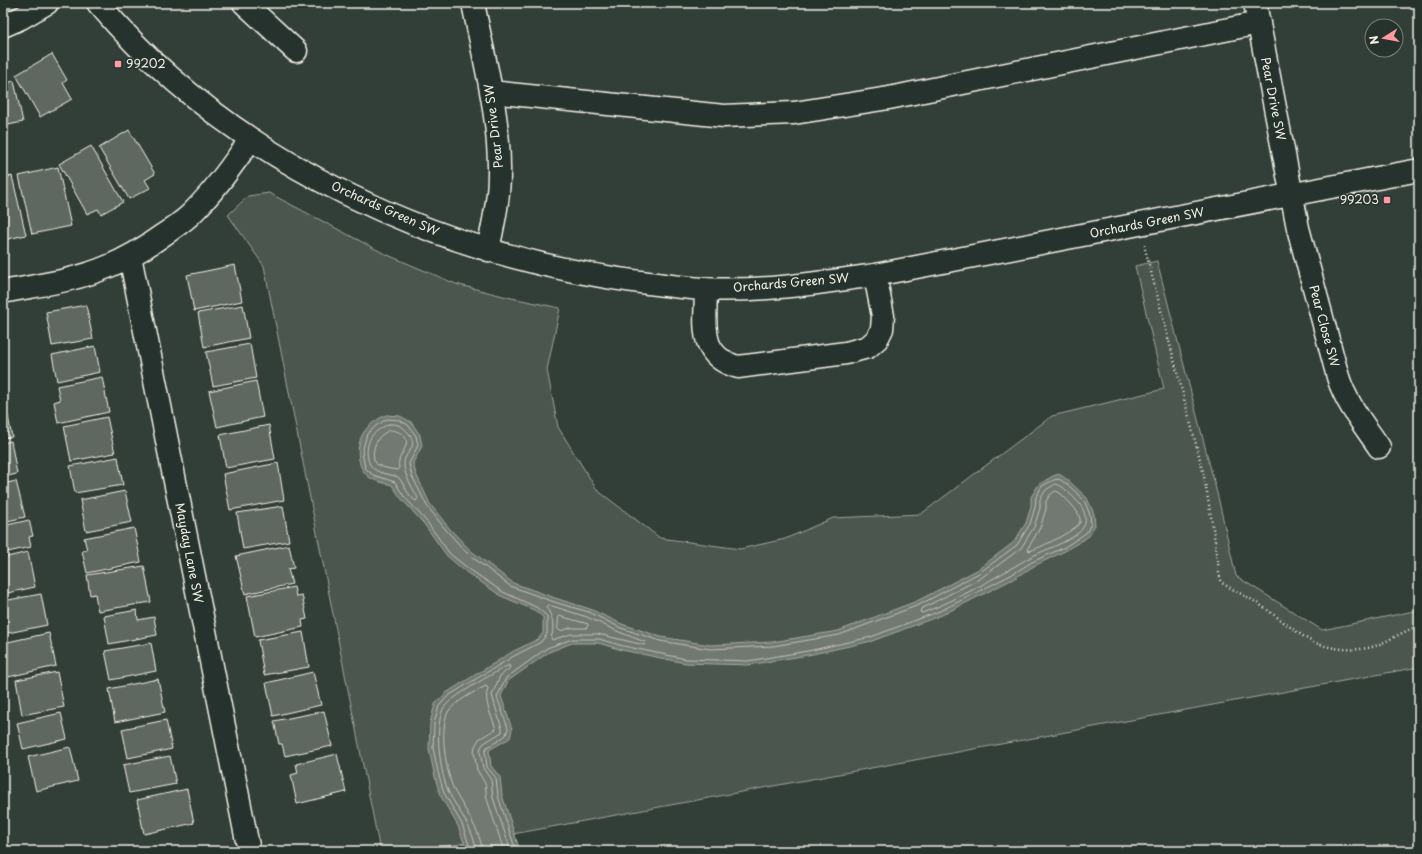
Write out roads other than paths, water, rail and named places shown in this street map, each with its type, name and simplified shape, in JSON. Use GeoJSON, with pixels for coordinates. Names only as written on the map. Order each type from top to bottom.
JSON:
{"type":"FeatureCollection","features":[{"type":"Feature","properties":{"kind":"street"},"geometry":{"type":"LineString","coordinates":[[3,26],[21,18],[47,3]]}},
{"type":"Feature","properties":{"kind":"street","name":"Orchards Green SW"},"geometry":{"type":"LineString","coordinates":[[98,3],[121,31],[208,108],[251,139],[307,173],[357,199],[404,219],[488,250],[578,272],[621,280],[706,289],[745,289],[805,285],[875,275],[1419,170]]}},
{"type":"Feature","properties":{"kind":"street"},"geometry":{"type":"LineString","coordinates":[[244,3],[296,51]]}},
{"type":"Feature","properties":{"kind":"street","name":"Pear Drive SW"},"geometry":{"type":"LineString","coordinates":[[473,3],[491,92],[497,135],[499,174],[497,205],[488,250]]}},
{"type":"Feature","properties":{"kind":"street"},"geometry":{"type":"LineString","coordinates":[[491,92],[724,116],[794,113],[889,98],[1257,13]]}},
{"type":"Feature","properties":{"kind":"street","name":"Pear Drive SW"},"geometry":{"type":"LineString","coordinates":[[1257,13],[1292,195]]}},
{"type":"Feature","properties":{"kind":"street"},"geometry":{"type":"LineString","coordinates":[[3,292],[86,274],[130,256],[154,242],[194,212],[220,182],[251,139]]}},
{"type":"Feature","properties":{"kind":"street","name":"Pear Close SW"},"geometry":{"type":"LineString","coordinates":[[1292,195],[1300,235],[1342,392],[1379,447]]}},
{"type":"Feature","properties":{"kind":"street","name":"Mayday Lane SW"},"geometry":{"type":"LineString","coordinates":[[130,256],[249,851]]}},
{"type":"Feature","properties":{"kind":"street"},"geometry":{"type":"LineString","coordinates":[[706,289],[706,338],[711,350],[719,360],[738,367],[846,353],[868,347],[877,339],[882,328],[883,316],[875,275]]}},
{"type":"Feature","properties":{"kind":"water"},"geometry":{"type":"Polygon","coordinates":[[[386,415],[400,416],[411,422],[420,435],[422,446],[413,463],[416,474],[430,504],[449,528],[470,550],[513,583],[590,609],[622,624],[661,637],[710,645],[772,642],[838,631],[917,601],[977,570],[1014,542],[1026,523],[1031,506],[1031,497],[1039,484],[1059,474],[1087,498],[1094,514],[1095,525],[1089,536],[1067,550],[1034,566],[1013,579],[942,615],[872,641],[808,655],[748,665],[685,663],[622,650],[598,643],[572,643],[549,652],[508,681],[501,696],[512,729],[510,738],[489,750],[491,766],[500,777],[502,795],[520,851],[467,851],[458,826],[440,795],[434,773],[429,749],[430,723],[435,704],[446,693],[512,652],[538,639],[543,633],[543,617],[534,610],[501,596],[466,572],[447,556],[424,524],[400,497],[392,485],[372,479],[363,470],[360,464],[358,450],[361,437],[371,424],[386,415]]]}},
{"type":"Feature","properties":{"kind":"place","name":"99202"},"geometry":{"type":"Point","coordinates":[118,64]}},
{"type":"Feature","properties":{"kind":"place","name":"99203"},"geometry":{"type":"Point","coordinates":[1387,200]}}]}
